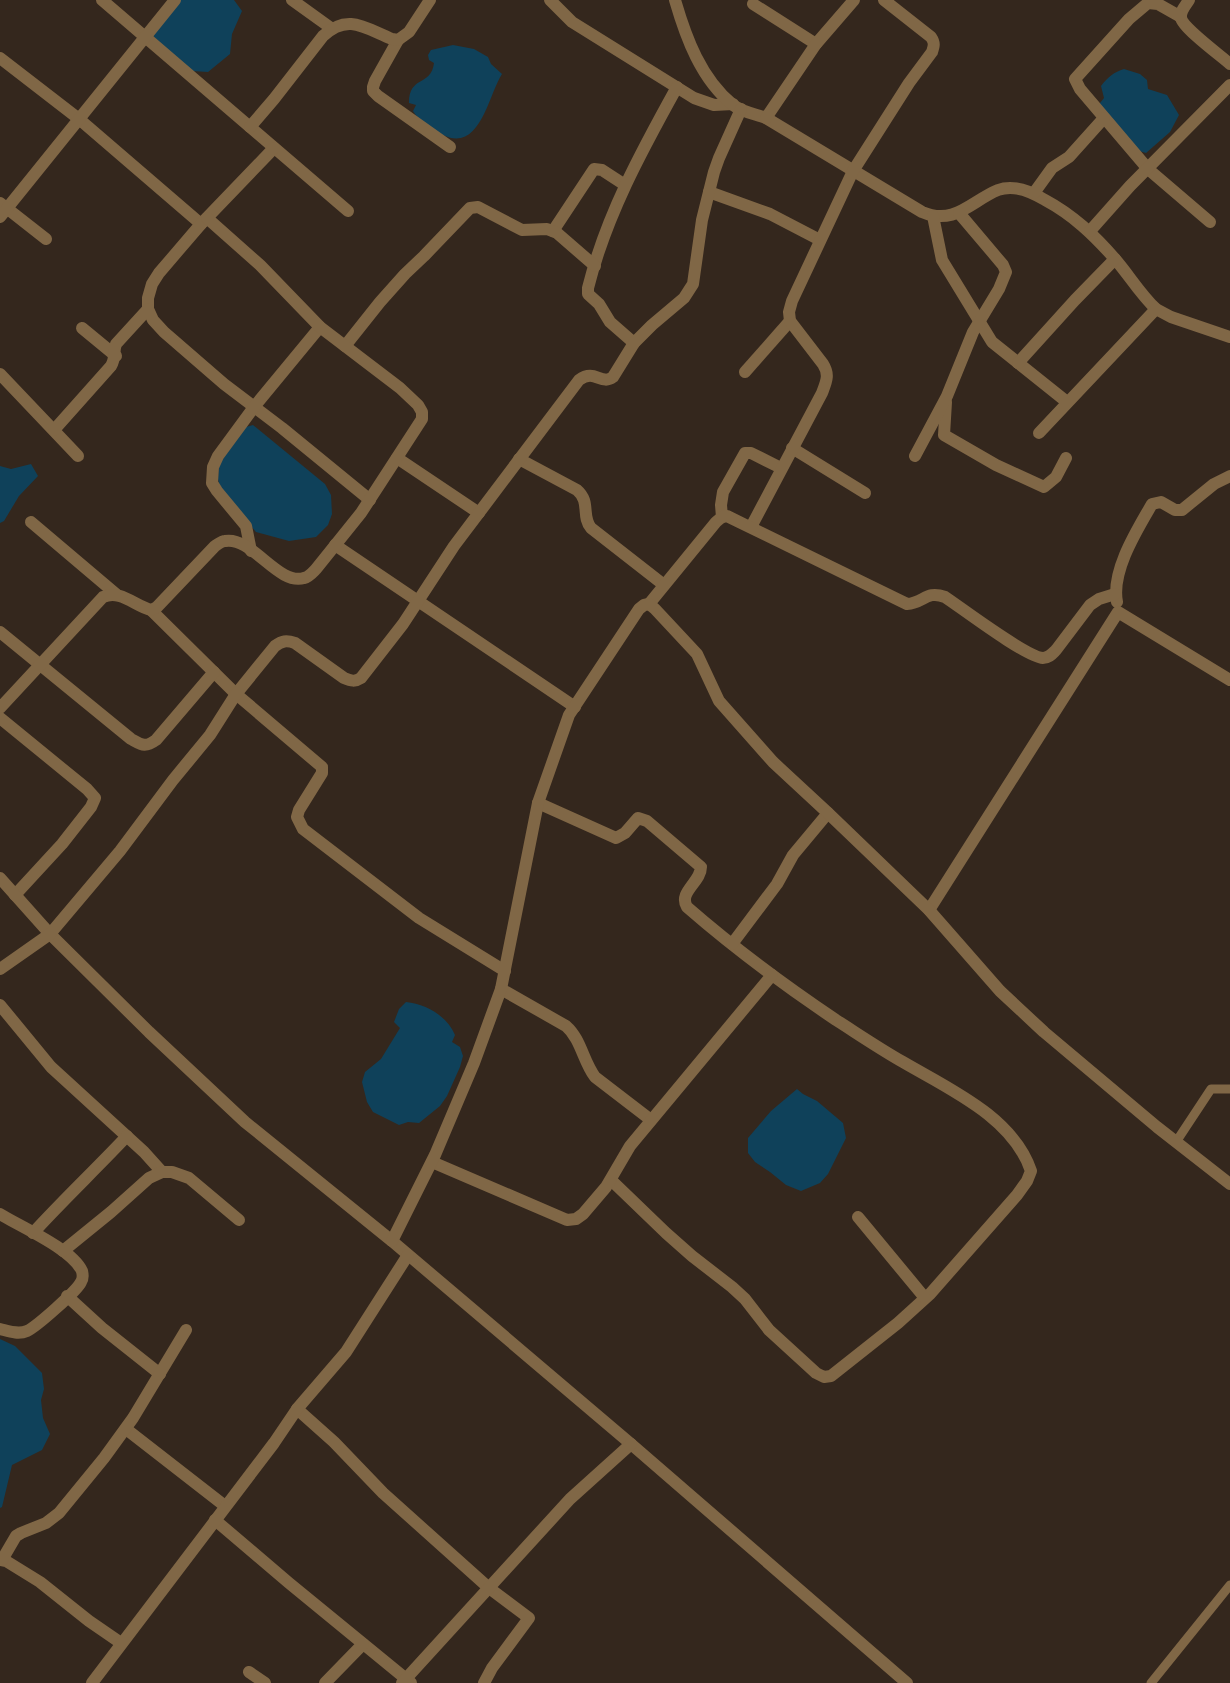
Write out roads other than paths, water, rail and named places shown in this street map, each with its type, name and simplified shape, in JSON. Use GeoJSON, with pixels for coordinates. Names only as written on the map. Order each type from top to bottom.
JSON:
{"type":"FeatureCollection","features":[{"type":"Feature","properties":{"kind":"street"},"geometry":{"type":"LineString","coordinates":[[102,0],[348,210]]}},
{"type":"Feature","properties":{"kind":"street"},"geometry":{"type":"LineString","coordinates":[[46,239],[2,210],[79,119],[175,0]]}},
{"type":"Feature","properties":{"kind":"street"},"geometry":{"type":"LineString","coordinates":[[292,0],[331,28]]}},
{"type":"Feature","properties":{"kind":"street"},"geometry":{"type":"LineString","coordinates":[[430,0],[409,32],[398,40],[372,87],[373,91],[384,100],[450,147]]}},
{"type":"Feature","properties":{"kind":"street"},"geometry":{"type":"LineString","coordinates":[[550,0],[572,22],[694,98],[714,105],[737,107],[766,118],[922,212],[933,216],[959,213],[999,190],[1017,188],[1034,193],[1064,210],[1090,232],[1156,309],[1171,317],[1230,337]]}},
{"type":"Feature","properties":{"kind":"street"},"geometry":{"type":"LineString","coordinates":[[675,0],[685,34],[698,60],[715,85],[737,107]]}},
{"type":"Feature","properties":{"kind":"street"},"geometry":{"type":"LineString","coordinates":[[766,118],[816,44],[854,0]]}},
{"type":"Feature","properties":{"kind":"street"},"geometry":{"type":"LineString","coordinates":[[751,527],[827,379],[827,371],[790,321],[789,312],[792,301],[853,171],[934,47],[932,37],[884,0]]}},
{"type":"Feature","properties":{"kind":"street"},"geometry":{"type":"LineString","coordinates":[[1181,18],[1189,0]]}},
{"type":"Feature","properties":{"kind":"street"},"geometry":{"type":"LineString","coordinates":[[1210,222],[1148,169],[1080,89],[1075,79],[1146,2],[1158,4],[1181,18],[1194,34],[1230,64]]}},
{"type":"Feature","properties":{"kind":"street"},"geometry":{"type":"LineString","coordinates":[[753,4],[816,44]]}},
{"type":"Feature","properties":{"kind":"street"},"geometry":{"type":"LineString","coordinates":[[250,127],[331,28],[338,24],[357,24],[398,40]]}},
{"type":"Feature","properties":{"kind":"street"},"geometry":{"type":"LineString","coordinates":[[0,58],[260,265],[320,327],[400,388],[418,404],[422,412],[422,419],[418,428],[370,500],[308,577],[302,579],[285,575],[251,551],[232,541],[224,541],[157,607],[151,610]]}},
{"type":"Feature","properties":{"kind":"street"},"geometry":{"type":"LineString","coordinates":[[1090,232],[1130,186],[1230,86]]}},
{"type":"Feature","properties":{"kind":"street"},"geometry":{"type":"LineString","coordinates":[[634,343],[610,322],[599,304],[588,294],[594,266],[610,218],[625,185],[677,87]]}},
{"type":"Feature","properties":{"kind":"street"},"geometry":{"type":"LineString","coordinates":[[0,969],[50,934],[120,851],[173,780],[210,735],[236,694],[275,646],[280,642],[288,641],[295,643],[344,678],[356,681],[361,678],[418,602],[519,458],[579,380],[591,375],[605,380],[610,380],[614,377],[634,343],[689,292],[695,274],[699,238],[709,192],[737,107]]}},
{"type":"Feature","properties":{"kind":"street"},"geometry":{"type":"LineString","coordinates":[[1034,193],[1052,168],[1069,157],[1104,118]]}},
{"type":"Feature","properties":{"kind":"street"},"geometry":{"type":"LineString","coordinates":[[274,148],[204,221],[159,273],[150,291],[148,309],[164,332],[224,384],[370,500]]}},
{"type":"Feature","properties":{"kind":"street"},"geometry":{"type":"LineString","coordinates":[[554,231],[594,169],[602,170],[625,185]]}},
{"type":"Feature","properties":{"kind":"street"},"geometry":{"type":"LineString","coordinates":[[709,192],[770,214],[820,240]]}},
{"type":"Feature","properties":{"kind":"street"},"geometry":{"type":"LineString","coordinates":[[345,346],[405,274],[470,208],[478,207],[522,230],[554,231],[561,235],[594,266]]}},
{"type":"Feature","properties":{"kind":"street"},"geometry":{"type":"LineString","coordinates":[[915,456],[947,396],[967,344],[999,289],[1006,272],[1003,265],[959,213]]}},
{"type":"Feature","properties":{"kind":"street"},"geometry":{"type":"LineString","coordinates":[[933,216],[942,260],[997,348],[1067,402]]}},
{"type":"Feature","properties":{"kind":"street"},"geometry":{"type":"LineString","coordinates":[[1018,364],[1115,259]]}},
{"type":"Feature","properties":{"kind":"street"},"geometry":{"type":"LineString","coordinates":[[54,430],[111,366],[116,356],[114,349],[119,339],[148,309]]}},
{"type":"Feature","properties":{"kind":"street"},"geometry":{"type":"LineString","coordinates":[[1039,433],[1156,309]]}},
{"type":"Feature","properties":{"kind":"street"},"geometry":{"type":"LineString","coordinates":[[745,372],[790,321]]}},
{"type":"Feature","properties":{"kind":"street"},"geometry":{"type":"LineString","coordinates":[[251,551],[246,526],[217,491],[212,483],[212,475],[218,456],[254,407],[320,327]]}},
{"type":"Feature","properties":{"kind":"street"},"geometry":{"type":"LineString","coordinates":[[82,328],[116,356]]}},
{"type":"Feature","properties":{"kind":"street"},"geometry":{"type":"LineString","coordinates":[[0,374],[78,456]]}},
{"type":"Feature","properties":{"kind":"street"},"geometry":{"type":"LineString","coordinates":[[947,396],[944,435],[996,465],[1044,487],[1056,477],[1066,458]]}},
{"type":"Feature","properties":{"kind":"street"},"geometry":{"type":"LineString","coordinates":[[792,448],[864,493]]}},
{"type":"Feature","properties":{"kind":"street"},"geometry":{"type":"LineString","coordinates":[[722,517],[723,492],[745,453],[751,453],[781,468]]}},
{"type":"Feature","properties":{"kind":"street"},"geometry":{"type":"LineString","coordinates":[[397,458],[479,513]]}},
{"type":"Feature","properties":{"kind":"street"},"geometry":{"type":"LineString","coordinates":[[519,458],[577,490],[585,501],[586,518],[591,528],[664,585]]}},
{"type":"Feature","properties":{"kind":"street"},"geometry":{"type":"LineString","coordinates":[[930,910],[1118,612],[1115,594],[1116,585],[1124,561],[1152,504],[1160,502],[1175,510],[1182,510],[1214,484],[1230,476]]}},
{"type":"Feature","properties":{"kind":"street"},"geometry":{"type":"LineString","coordinates":[[392,1241],[432,1162],[474,1063],[501,989],[538,803],[569,716],[639,609],[649,604],[722,517],[727,516],[751,527],[907,604],[911,604],[930,594],[945,597],[1013,643],[1039,657],[1050,656],[1056,650],[1090,605],[1115,594]]}},
{"type":"Feature","properties":{"kind":"street"},"geometry":{"type":"LineString","coordinates":[[31,522],[116,594],[151,610],[236,694],[322,767],[322,773],[299,810],[297,817],[303,829],[419,918],[505,971]]}},
{"type":"Feature","properties":{"kind":"street"},"geometry":{"type":"LineString","coordinates":[[335,545],[575,707]]}},
{"type":"Feature","properties":{"kind":"street"},"geometry":{"type":"LineString","coordinates":[[0,708],[41,666],[96,603],[110,594],[116,594]]}},
{"type":"Feature","properties":{"kind":"street"},"geometry":{"type":"LineString","coordinates":[[649,604],[656,609],[697,654],[720,701],[773,762],[930,910],[1000,991],[1044,1032],[1176,1142],[1230,1184]]}},
{"type":"Feature","properties":{"kind":"street"},"geometry":{"type":"LineString","coordinates":[[1118,612],[1230,680]]}},
{"type":"Feature","properties":{"kind":"street"},"geometry":{"type":"LineString","coordinates":[[0,632],[131,739],[142,745],[150,745],[156,740],[214,672]]}},
{"type":"Feature","properties":{"kind":"street"},"geometry":{"type":"LineString","coordinates":[[0,718],[87,789],[95,798],[92,807],[62,844],[15,895]]}},
{"type":"Feature","properties":{"kind":"street"},"geometry":{"type":"LineString","coordinates":[[538,803],[616,838],[625,833],[638,818],[647,820],[700,868],[700,875],[687,892],[684,902],[687,907],[772,975],[834,1018],[989,1116],[1006,1131],[1027,1160],[1031,1171],[1027,1181],[1017,1195],[925,1298],[898,1323],[831,1376],[824,1377],[816,1373],[769,1330],[745,1299],[692,1256],[611,1180]]}},
{"type":"Feature","properties":{"kind":"street"},"geometry":{"type":"LineString","coordinates":[[732,944],[777,884],[793,855],[828,813]]}},
{"type":"Feature","properties":{"kind":"street"},"geometry":{"type":"LineString","coordinates":[[0,878],[50,934],[149,1032],[245,1122],[392,1241],[631,1444],[907,1683]]}},
{"type":"Feature","properties":{"kind":"street"},"geometry":{"type":"LineString","coordinates":[[432,1162],[567,1220],[576,1218],[583,1214],[611,1180],[630,1146],[772,975]]}},
{"type":"Feature","properties":{"kind":"street"},"geometry":{"type":"LineString","coordinates":[[501,989],[566,1026],[574,1035],[591,1072],[651,1120]]}},
{"type":"Feature","properties":{"kind":"street"},"geometry":{"type":"LineString","coordinates":[[0,1005],[51,1066],[144,1152],[162,1172]]}},
{"type":"Feature","properties":{"kind":"street"},"geometry":{"type":"LineString","coordinates":[[33,1233],[73,1189],[105,1160],[127,1136]]}},
{"type":"Feature","properties":{"kind":"street"},"geometry":{"type":"LineString","coordinates":[[64,1251],[150,1178],[162,1172],[172,1172],[189,1178],[239,1220]]}},
{"type":"Feature","properties":{"kind":"street"},"geometry":{"type":"LineString","coordinates":[[0,1214],[64,1251],[76,1262],[83,1277],[80,1284],[36,1326],[27,1331],[12,1332],[0,1329]]}},
{"type":"Feature","properties":{"kind":"street"},"geometry":{"type":"LineString","coordinates":[[858,1217],[925,1298]]}},
{"type":"Feature","properties":{"kind":"street"},"geometry":{"type":"LineString","coordinates":[[92,1683],[274,1443],[297,1409],[346,1352],[408,1255]]}},
{"type":"Feature","properties":{"kind":"street"},"geometry":{"type":"LineString","coordinates":[[67,1296],[102,1328],[160,1374]]}},
{"type":"Feature","properties":{"kind":"street"},"geometry":{"type":"LineString","coordinates":[[121,1643],[89,1621],[40,1582],[1,1560],[20,1533],[46,1523],[59,1512],[126,1429],[186,1330]]}},
{"type":"Feature","properties":{"kind":"street"},"geometry":{"type":"LineString","coordinates":[[297,1409],[334,1442],[383,1493],[489,1588],[529,1618],[492,1668],[484,1683]]}},
{"type":"Feature","properties":{"kind":"street"},"geometry":{"type":"LineString","coordinates":[[126,1429],[225,1506]]}},
{"type":"Feature","properties":{"kind":"street"},"geometry":{"type":"LineString","coordinates":[[215,1520],[406,1682],[570,1499],[631,1444]]}},
{"type":"Feature","properties":{"kind":"street"},"geometry":{"type":"LineString","coordinates":[[325,1683],[363,1644]]}},
{"type":"Feature","properties":{"kind":"street"},"geometry":{"type":"LineString","coordinates":[[249,1672],[265,1683]]}},
{"type":"Feature","properties":{"kind":"lane"},"geometry":{"type":"LineString","coordinates":[[1176,1142],[1211,1089],[1230,1089]]}},
{"type":"Feature","properties":{"kind":"lane"},"geometry":{"type":"LineString","coordinates":[[1151,1683],[1230,1585]]}},
{"type":"Feature","properties":{"kind":"water"},"geometry":{"type":"Polygon","coordinates":[[[180,0],[234,0],[242,11],[232,34],[230,54],[208,72],[192,71],[153,36],[180,0]]]}},
{"type":"Feature","properties":{"kind":"water"},"geometry":{"type":"Polygon","coordinates":[[[453,45],[474,49],[488,57],[491,64],[502,74],[481,120],[466,136],[456,138],[443,135],[426,125],[413,111],[416,105],[409,103],[412,88],[425,79],[432,70],[434,63],[429,60],[428,55],[431,50],[453,45]]]}},
{"type":"Feature","properties":{"kind":"water"},"geometry":{"type":"Polygon","coordinates":[[[1124,69],[1140,74],[1147,80],[1148,89],[1167,95],[1179,115],[1170,132],[1146,153],[1136,150],[1100,107],[1100,103],[1104,98],[1101,86],[1111,75],[1124,69]]]}},
{"type":"Feature","properties":{"kind":"water"},"geometry":{"type":"Polygon","coordinates":[[[253,425],[325,484],[331,495],[332,514],[328,525],[316,537],[289,541],[256,532],[221,491],[218,479],[219,464],[246,427],[253,425]]]}},
{"type":"Feature","properties":{"kind":"water"},"geometry":{"type":"Polygon","coordinates":[[[31,464],[38,476],[19,496],[4,521],[0,523],[0,466],[11,469],[31,464]]]}},
{"type":"Feature","properties":{"kind":"water"},"geometry":{"type":"Polygon","coordinates":[[[406,1002],[428,1008],[447,1022],[455,1035],[452,1042],[460,1047],[463,1056],[447,1096],[440,1106],[419,1123],[408,1122],[399,1125],[373,1112],[367,1102],[362,1082],[365,1072],[381,1059],[400,1028],[394,1022],[399,1009],[406,1002]]]}},
{"type":"Feature","properties":{"kind":"water"},"geometry":{"type":"Polygon","coordinates":[[[797,1089],[817,1101],[843,1123],[846,1138],[828,1174],[820,1183],[801,1191],[786,1185],[755,1162],[748,1153],[748,1138],[771,1111],[797,1089]]]}},
{"type":"Feature","properties":{"kind":"water"},"geometry":{"type":"Polygon","coordinates":[[[0,1339],[15,1346],[42,1373],[44,1389],[41,1400],[43,1418],[50,1434],[42,1450],[12,1465],[2,1507],[0,1508],[0,1339]]]}}]}
